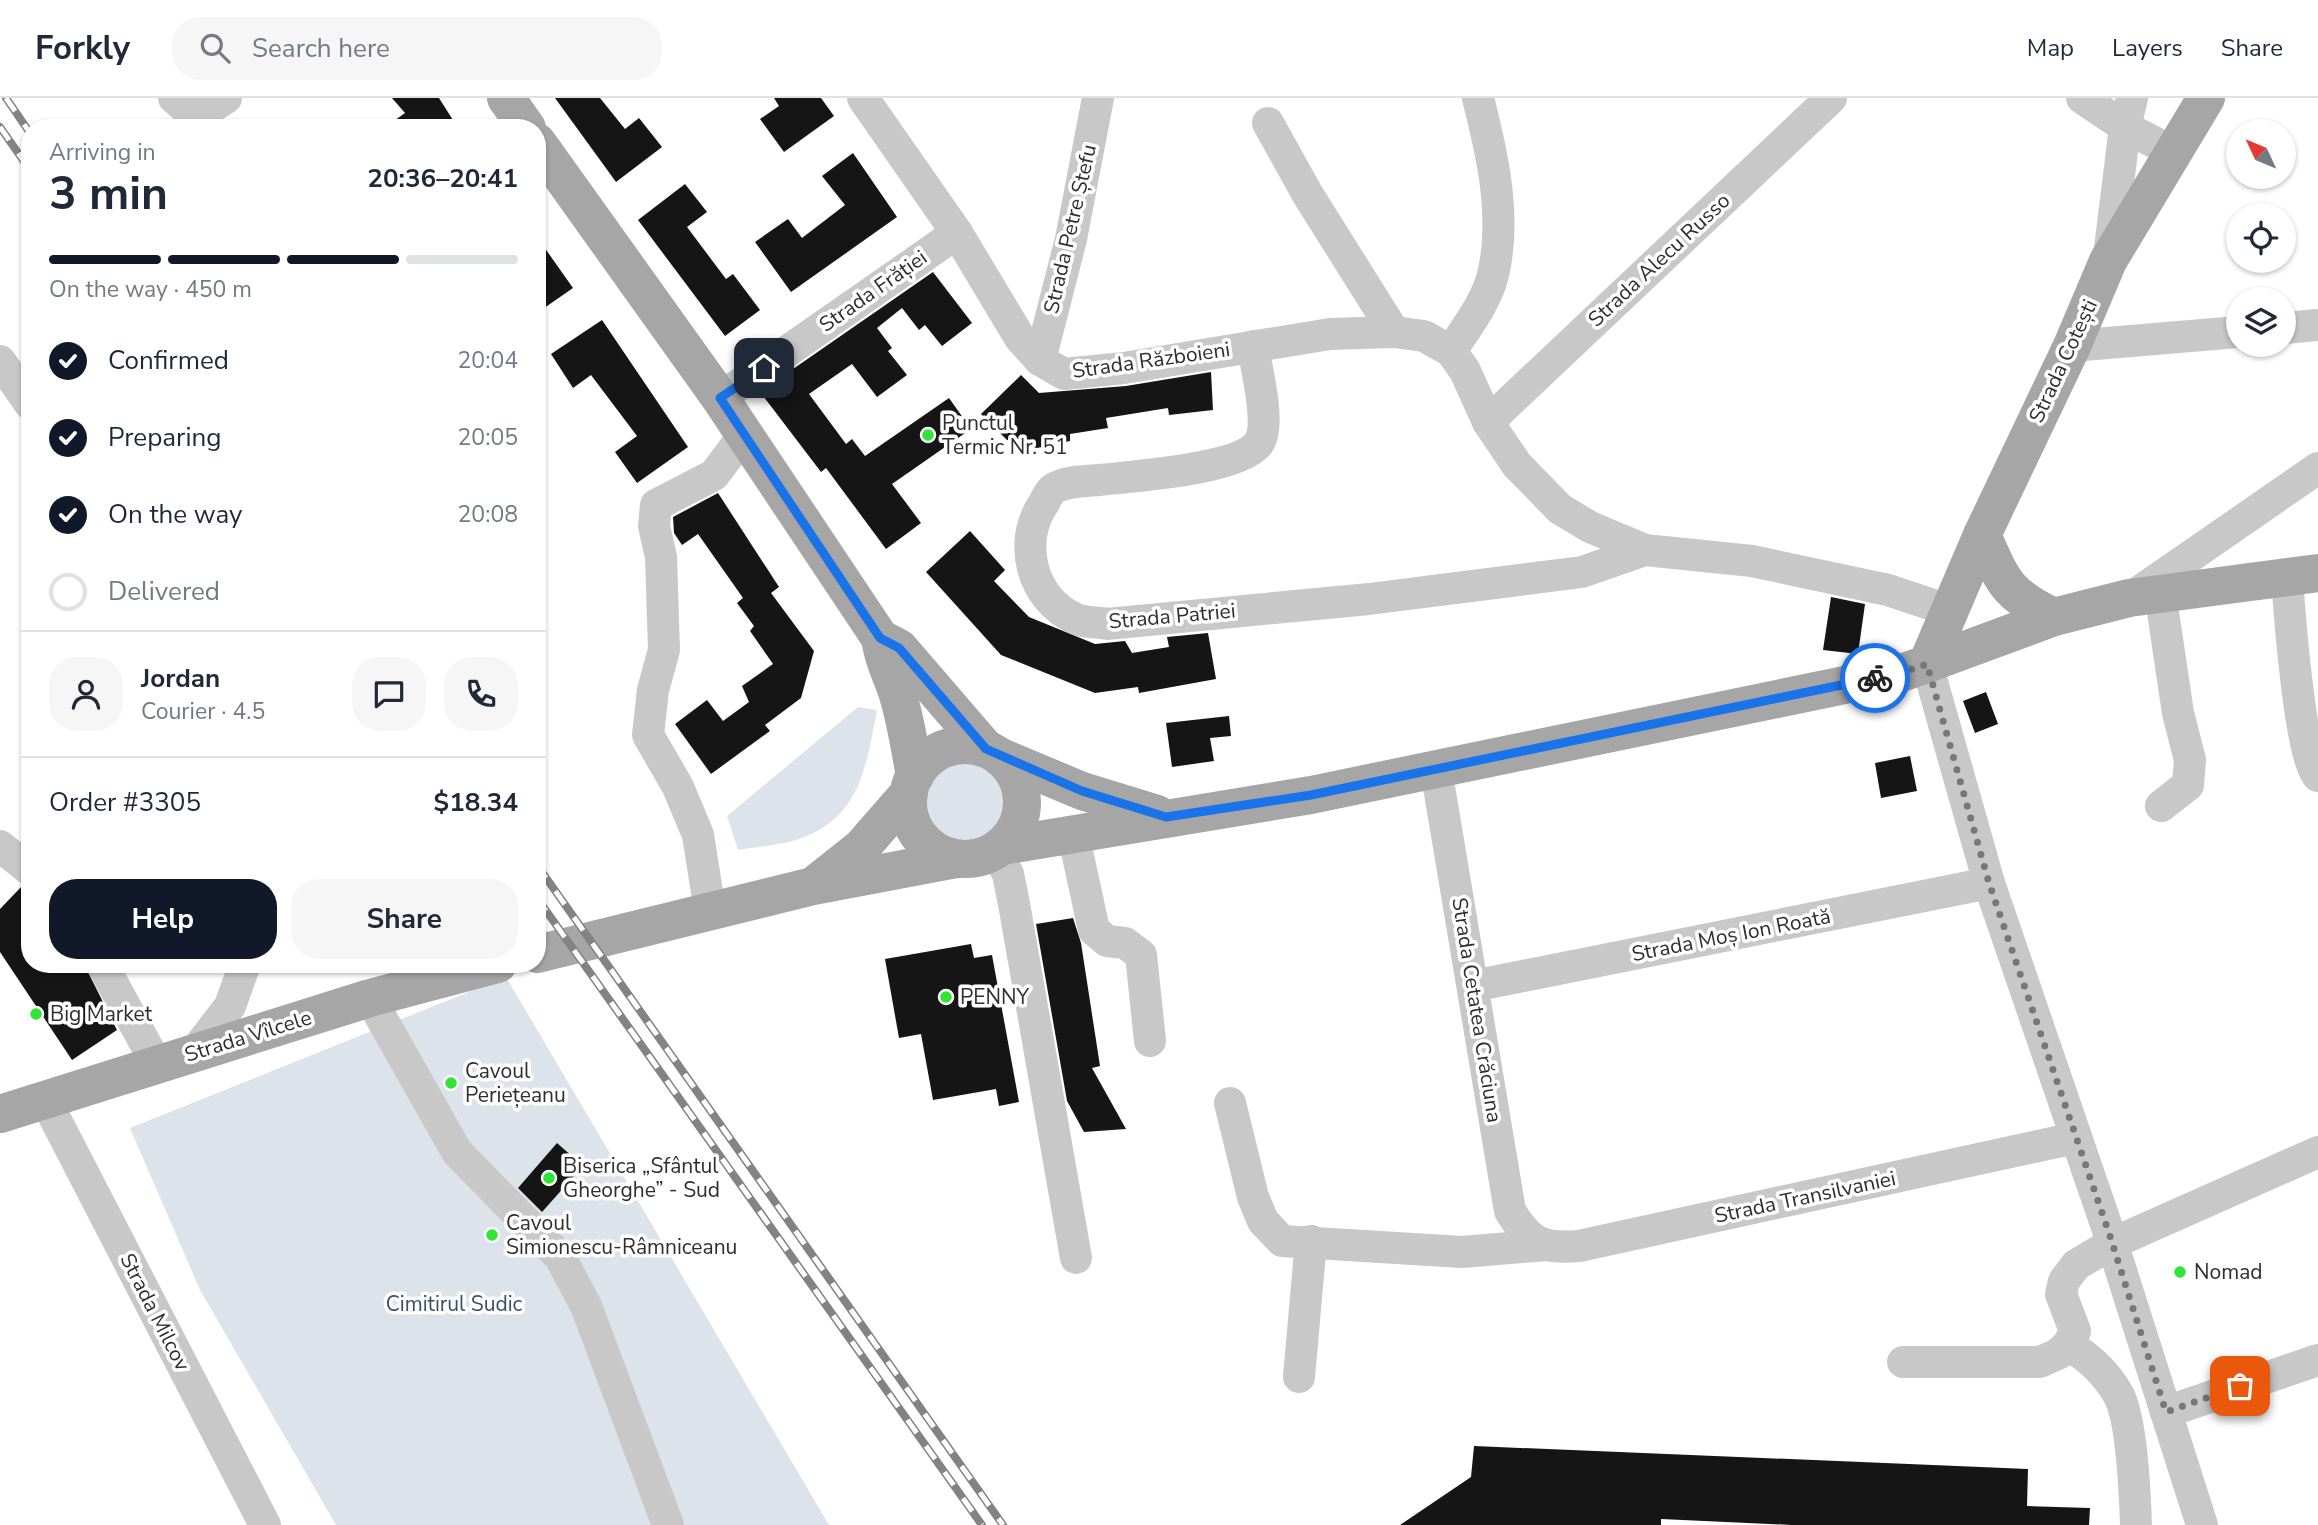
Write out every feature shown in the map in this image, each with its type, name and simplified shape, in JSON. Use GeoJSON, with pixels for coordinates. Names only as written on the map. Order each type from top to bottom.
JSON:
{"type":"FeatureCollection","features":[{"type":"Feature","properties":{"kind":"main road"},"geometry":{"type":"LineString","coordinates":[[506,98],[521,119]]}},
{"type":"Feature","properties":{"kind":"main road"},"geometry":{"type":"LineString","coordinates":[[2108,261],[2206,98]]}},
{"type":"Feature","properties":{"kind":"main road"},"geometry":{"type":"LineString","coordinates":[[546,155],[720,398],[880,638],[883,663],[896,688],[904,715],[912,785],[909,811],[914,828],[925,842],[939,853],[956,859]]}},
{"type":"Feature","properties":{"kind":"main road","name":"Strada Cotești"},"geometry":{"type":"LineString","coordinates":[[1951,611],[1982,535],[2072,346],[2108,261]]}},
{"type":"Feature","properties":{"kind":"main road"},"geometry":{"type":"LineString","coordinates":[[1982,535],[2008,588],[2022,601],[2054,617]]}},
{"type":"Feature","properties":{"kind":"main road"},"geometry":{"type":"LineString","coordinates":[[546,952],[813,886],[956,859],[970,859],[999,848],[1073,833],[1311,795],[1898,674],[2054,617],[2145,595],[2302,575]]}},
{"type":"Feature","properties":{"kind":"main road"},"geometry":{"type":"LineString","coordinates":[[1927,664],[1951,611]]}},
{"type":"Feature","properties":{"kind":"main road"},"geometry":{"type":"LineString","coordinates":[[880,638],[899,648],[1012,770],[1023,801],[1014,833],[999,848]]}},
{"type":"Feature","properties":{"kind":"main road"},"geometry":{"type":"LineString","coordinates":[[813,886],[861,848],[912,785],[924,763],[946,749],[970,745],[1092,794],[1166,817]]}},
{"type":"Feature","properties":{"kind":"main road","name":"Strada Vîlcele"},"geometry":{"type":"LineString","coordinates":[[0,1114],[370,998],[428,973]]}},
{"type":"Feature","properties":{"kind":"street"},"geometry":{"type":"LineString","coordinates":[[174,98],[196,117],[226,98]]}},
{"type":"Feature","properties":{"kind":"street","name":"Strada Războieni"},"geometry":{"type":"LineString","coordinates":[[863,98],[957,233],[1020,338],[1040,360],[1064,374],[1124,368],[1330,334],[1394,332],[1424,336],[1451,351]]}},
{"type":"Feature","properties":{"kind":"street","name":"Strada Petre Ștefu"},"geometry":{"type":"LineString","coordinates":[[1040,360],[1071,239],[1098,98]]}},
{"type":"Feature","properties":{"kind":"street"},"geometry":{"type":"LineString","coordinates":[[1478,98],[1492,153],[1498,226],[1494,272],[1473,317],[1451,351],[1465,371],[1488,422],[1517,465],[1560,509],[1590,527],[1645,550],[1752,561],[1888,590],[1951,611]]}},
{"type":"Feature","properties":{"kind":"street","name":"Strada Alecu Russo"},"geometry":{"type":"LineString","coordinates":[[1488,422],[1831,98]]}},
{"type":"Feature","properties":{"kind":"street"},"geometry":{"type":"LineString","coordinates":[[2082,98],[2129,113],[2173,152]]}},
{"type":"Feature","properties":{"kind":"street","name":"Strada Cotești"},"geometry":{"type":"LineString","coordinates":[[2108,261],[2129,113]]}},
{"type":"Feature","properties":{"kind":"street"},"geometry":{"type":"LineString","coordinates":[[1268,123],[1308,195],[1394,332]]}},
{"type":"Feature","properties":{"kind":"street","name":"Strada Frăției"},"geometry":{"type":"LineString","coordinates":[[720,398],[957,233]]}},
{"type":"Feature","properties":{"kind":"street"},"geometry":{"type":"LineString","coordinates":[[2296,327],[2318,325]]}},
{"type":"Feature","properties":{"kind":"street"},"geometry":{"type":"LineString","coordinates":[[2072,346],[2226,333]]}},
{"type":"Feature","properties":{"kind":"street","name":"Strada Patriei"},"geometry":{"type":"LineString","coordinates":[[1253,346],[1266,424],[1258,444],[1236,458],[1179,471],[1078,482],[1053,489],[1038,511],[1031,529],[1029,554],[1036,579],[1053,603],[1076,620],[1108,624],[1382,597],[1582,572],[1645,550]]}},
{"type":"Feature","properties":{"kind":"street"},"geometry":{"type":"LineString","coordinates":[[0,361],[21,391]]}},
{"type":"Feature","properties":{"kind":"street"},"geometry":{"type":"LineString","coordinates":[[710,911],[698,835],[678,786],[648,736],[653,690],[664,650],[661,557],[654,526],[656,505],[714,475],[744,435]]}},
{"type":"Feature","properties":{"kind":"street"},"geometry":{"type":"LineString","coordinates":[[2161,806],[2188,785],[2190,760],[2145,595],[2318,468]]}},
{"type":"Feature","properties":{"kind":"street"},"geometry":{"type":"LineString","coordinates":[[2302,575],[2291,649],[2309,757],[2318,776]]}},
{"type":"Feature","properties":{"kind":"street"},"geometry":{"type":"LineString","coordinates":[[1927,664],[1989,883],[2113,1243],[2202,1525]]}},
{"type":"Feature","properties":{"kind":"street","name":"Strada Cetatea Crăciuna"},"geometry":{"type":"LineString","coordinates":[[1436,769],[1510,1211],[1523,1231],[1541,1243]]}},
{"type":"Feature","properties":{"kind":"street"},"geometry":{"type":"LineString","coordinates":[[1073,833],[1094,930],[1107,941],[1125,943],[1141,955],[1150,1041]]}},
{"type":"Feature","properties":{"kind":"street"},"geometry":{"type":"LineString","coordinates":[[0,846],[21,863]]}},
{"type":"Feature","properties":{"kind":"street"},"geometry":{"type":"LineString","coordinates":[[999,848],[1014,904],[1076,1258]]}},
{"type":"Feature","properties":{"kind":"street","name":"Strada Moș Ion Roată"},"geometry":{"type":"LineString","coordinates":[[1473,986],[1989,883]]}},
{"type":"Feature","properties":{"kind":"street"},"geometry":{"type":"LineString","coordinates":[[107,973],[157,1065]]}},
{"type":"Feature","properties":{"kind":"street"},"geometry":{"type":"LineString","coordinates":[[193,1054],[230,1006],[242,973]]}},
{"type":"Feature","properties":{"kind":"street"},"geometry":{"type":"LineString","coordinates":[[370,998],[457,1152],[560,1257],[586,1306],[668,1525]]}},
{"type":"Feature","properties":{"kind":"street","name":"Strada Milcov"},"geometry":{"type":"LineString","coordinates":[[45,1099],[265,1525]]}},
{"type":"Feature","properties":{"kind":"street","name":"Strada Transilvaniei"},"geometry":{"type":"LineString","coordinates":[[1230,1103],[1254,1197],[1263,1221],[1282,1241],[1462,1252],[1541,1243],[1555,1248],[1579,1246],[2075,1138]]}},
{"type":"Feature","properties":{"kind":"street"},"geometry":{"type":"LineString","coordinates":[[1903,1363],[2048,1360],[2068,1345],[2075,1331],[2061,1294],[2064,1281],[2076,1265],[2113,1243],[2318,1152]]}},
{"type":"Feature","properties":{"kind":"street"},"geometry":{"type":"LineString","coordinates":[[1298,1377],[1311,1241]]}},
{"type":"Feature","properties":{"kind":"street"},"geometry":{"type":"LineString","coordinates":[[2068,1345],[2090,1357],[2120,1396],[2133,1478],[2136,1525]]}},
{"type":"Feature","properties":{"kind":"street"},"geometry":{"type":"LineString","coordinates":[[2166,1412],[2318,1360]]}},
{"type":"Feature","properties":{"kind":"green space"},"geometry":{"type":"Polygon","coordinates":[[[858,707],[877,710],[870,748],[859,784],[840,814],[825,826],[799,839],[738,850],[727,816],[858,707]]]}},
{"type":"Feature","properties":{"kind":"green space"},"geometry":{"type":"Polygon","coordinates":[[[966,763],[981,766],[993,775],[1002,787],[1005,802],[1002,817],[993,829],[981,838],[966,841],[951,838],[939,829],[930,817],[927,802],[930,787],[939,775],[951,766],[966,763]]]}},
{"type":"Feature","properties":{"kind":"green space","name":"Cimitirul Sudic"},"geometry":{"type":"Polygon","coordinates":[[[506,977],[829,1525],[336,1525],[200,1290],[130,1128],[506,977]]]}},
{"type":"Feature","properties":{"kind":"building"},"geometry":{"type":"Polygon","coordinates":[[[392,98],[439,98],[452,119],[397,119],[405,113],[392,98]]]}},
{"type":"Feature","properties":{"kind":"building"},"geometry":{"type":"Polygon","coordinates":[[[555,98],[600,98],[625,129],[639,118],[662,147],[616,182],[555,98]]]}},
{"type":"Feature","properties":{"kind":"building"},"geometry":{"type":"Polygon","coordinates":[[[774,98],[821,98],[834,116],[784,152],[760,119],[779,106],[774,98]]]}},
{"type":"Feature","properties":{"kind":"building"},"geometry":{"type":"Polygon","coordinates":[[[853,153],[897,217],[791,292],[755,242],[788,219],[802,238],[845,205],[822,176],[853,153]]]}},
{"type":"Feature","properties":{"kind":"building"},"geometry":{"type":"Polygon","coordinates":[[[685,184],[707,212],[687,227],[726,279],[733,274],[760,310],[725,336],[638,220],[685,184]]]}},
{"type":"Feature","properties":{"kind":"building"},"geometry":{"type":"Polygon","coordinates":[[[546,250],[573,288],[546,307],[546,250]]]}},
{"type":"Feature","properties":{"kind":"building"},"geometry":{"type":"Polygon","coordinates":[[[933,272],[972,323],[942,346],[925,325],[919,330],[902,308],[877,328],[892,348],[888,351],[907,375],[877,397],[852,364],[809,394],[846,444],[852,439],[865,456],[949,398],[971,429],[892,484],[921,523],[886,549],[826,468],[821,472],[760,392],[933,272]]]}},
{"type":"Feature","properties":{"kind":"building"},"geometry":{"type":"Polygon","coordinates":[[[602,320],[688,447],[637,483],[615,452],[637,436],[591,375],[573,388],[551,354],[602,320]]]}},
{"type":"Feature","properties":{"kind":"building"},"geometry":{"type":"Polygon","coordinates":[[[1211,372],[1213,410],[1169,415],[1168,408],[1106,418],[1108,428],[1070,434],[1070,441],[1037,448],[1007,440],[981,414],[1021,375],[1039,393],[1126,386],[1211,372]]]}},
{"type":"Feature","properties":{"kind":"building"},"geometry":{"type":"Polygon","coordinates":[[[718,493],[779,587],[771,593],[814,651],[801,698],[765,725],[770,731],[711,774],[675,724],[707,700],[723,721],[749,702],[742,686],[773,664],[750,631],[754,626],[737,603],[743,598],[698,534],[682,545],[674,533],[673,517],[718,493]]]}},
{"type":"Feature","properties":{"kind":"building"},"geometry":{"type":"Polygon","coordinates":[[[970,531],[1005,570],[994,581],[1029,617],[1095,644],[1125,641],[1132,653],[1169,647],[1167,637],[1208,633],[1216,679],[1139,693],[1138,687],[1095,693],[1001,655],[926,572],[970,531]]]}},
{"type":"Feature","properties":{"kind":"building"},"geometry":{"type":"Polygon","coordinates":[[[1831,597],[1865,604],[1858,654],[1823,650],[1831,597]]]}},
{"type":"Feature","properties":{"kind":"building"},"geometry":{"type":"Polygon","coordinates":[[[1986,692],[1998,724],[1975,733],[1963,701],[1986,692]]]}},
{"type":"Feature","properties":{"kind":"building"},"geometry":{"type":"Polygon","coordinates":[[[1229,716],[1231,736],[1210,738],[1214,761],[1172,767],[1166,723],[1229,716]]]}},
{"type":"Feature","properties":{"kind":"building"},"geometry":{"type":"Polygon","coordinates":[[[1910,756],[1917,791],[1881,798],[1875,763],[1910,756]]]}},
{"type":"Feature","properties":{"kind":"building"},"geometry":{"type":"Polygon","coordinates":[[[21,887],[21,973],[88,973],[117,1030],[72,1060],[0,952],[0,909],[21,887]]]}},
{"type":"Feature","properties":{"kind":"building"},"geometry":{"type":"Polygon","coordinates":[[[1073,918],[1081,943],[1100,1066],[1092,1068],[1126,1129],[1084,1132],[1067,1101],[1036,924],[1073,918]]]}},
{"type":"Feature","properties":{"kind":"building","name":"PENNY"},"geometry":{"type":"Polygon","coordinates":[[[971,944],[974,958],[992,955],[1019,1102],[999,1106],[996,1089],[933,1100],[921,1034],[899,1038],[885,959],[971,944]]]}},
{"type":"Feature","properties":{"kind":"building","name":"Biserica „Sfântul Gheorghe” - Sud"},"geometry":{"type":"Polygon","coordinates":[[[557,1143],[583,1166],[542,1212],[518,1188],[557,1143]]]}},
{"type":"Feature","properties":{"kind":"building"},"geometry":{"type":"Polygon","coordinates":[[[1474,1446],[2028,1469],[2027,1506],[2090,1508],[2089,1525],[1792,1525],[1661,1519],[1661,1525],[1400,1525],[1471,1477],[1474,1446]]]}},
{"type":"Feature","properties":{"kind":"railway"},"geometry":{"type":"LineString","coordinates":[[6,98],[21,120]]}},
{"type":"Feature","properties":{"kind":"railway"},"geometry":{"type":"LineString","coordinates":[[0,127],[21,157]]}},
{"type":"Feature","properties":{"kind":"railway"},"geometry":{"type":"LineString","coordinates":[[546,878],[1003,1525]]}},
{"type":"Feature","properties":{"kind":"railway"},"geometry":{"type":"LineString","coordinates":[[546,911],[982,1525]]}},
{"type":"Feature","properties":{"kind":"way so far"},"geometry":{"type":"LineString","coordinates":[[1875,678],[1898,674],[1927,664],[1989,883],[2109,1233],[2166,1412],[2240,1386]]}},
{"type":"Feature","properties":{"kind":"place","name":"Punctul Termic Nr. 51"},"geometry":{"type":"Point","coordinates":[928,435]}},
{"type":"Feature","properties":{"kind":"place","name":"PENNY"},"geometry":{"type":"Point","coordinates":[946,997]}},
{"type":"Feature","properties":{"kind":"place","name":"Big Market"},"geometry":{"type":"Point","coordinates":[36,1014]}},
{"type":"Feature","properties":{"kind":"place","name":"Cavoul Periețeanu"},"geometry":{"type":"Point","coordinates":[451,1083]}},
{"type":"Feature","properties":{"kind":"place","name":"Biserica „Sfântul Gheorghe” - Sud"},"geometry":{"type":"Point","coordinates":[549,1178]}},
{"type":"Feature","properties":{"kind":"place","name":"Cavoul Simionescu-Râmniceanu"},"geometry":{"type":"Point","coordinates":[492,1235]}},
{"type":"Feature","properties":{"kind":"place","name":"Nomad"},"geometry":{"type":"Point","coordinates":[2180,1272]}},
{"type":"Feature","properties":{"kind":"route"},"geometry":{"type":"LineString","coordinates":[[764,368],[720,398],[880,638],[899,648],[986,749],[1082,791],[1166,817],[1311,795],[1875,678]]}}]}
